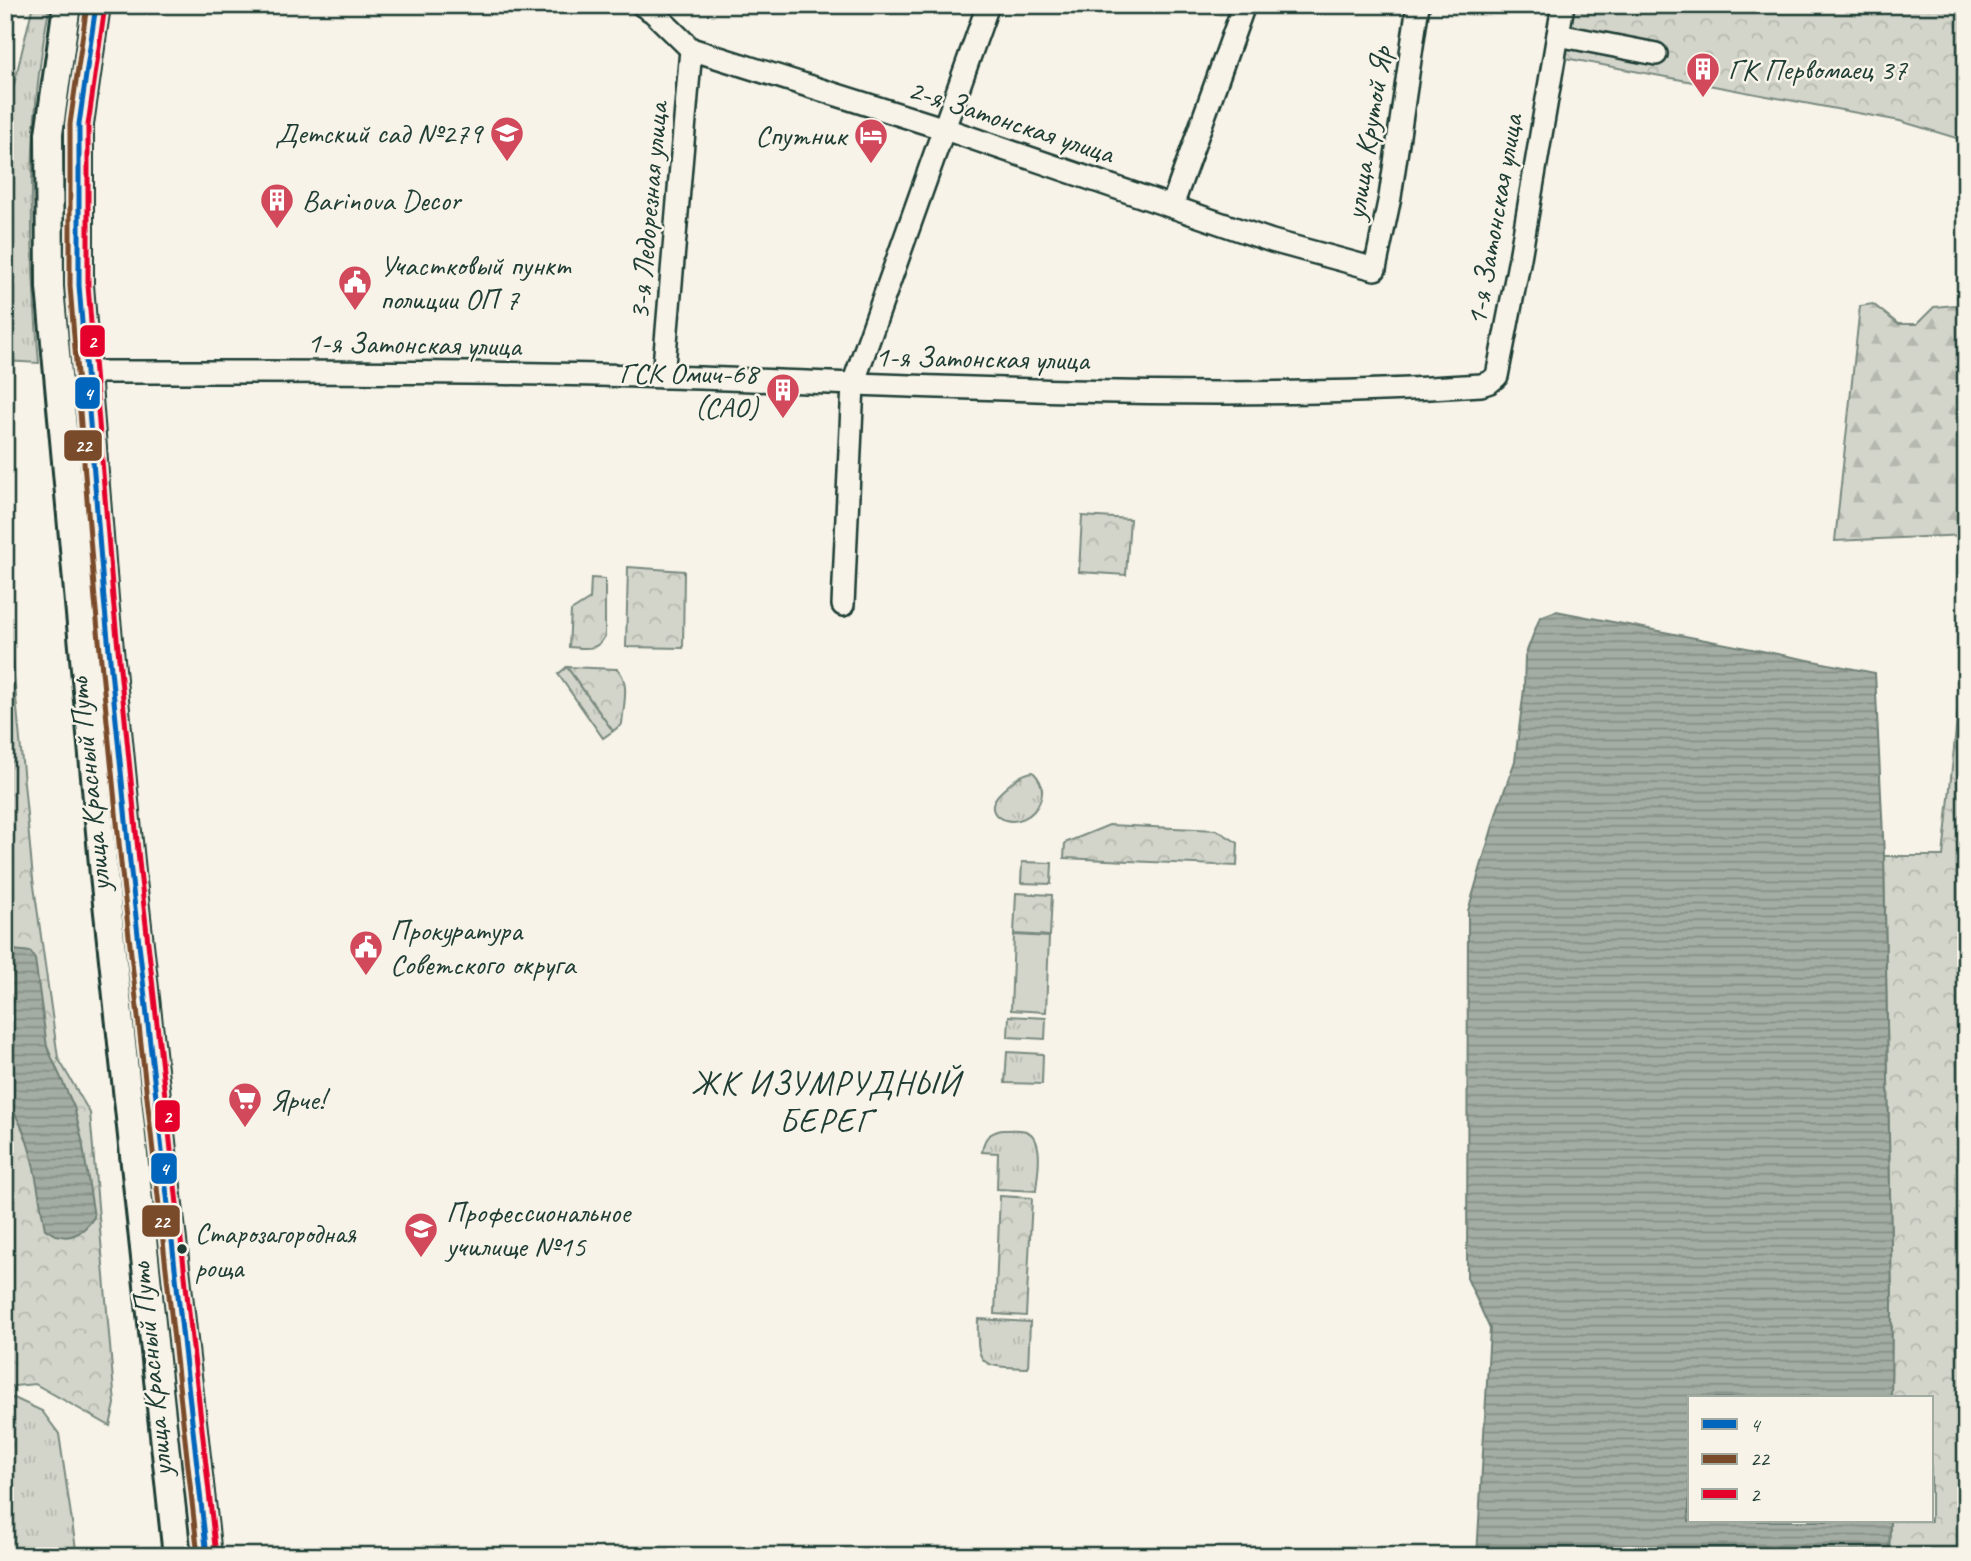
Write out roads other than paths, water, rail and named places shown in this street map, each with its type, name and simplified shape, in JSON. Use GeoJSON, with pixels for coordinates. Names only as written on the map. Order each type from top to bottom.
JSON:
{"type":"FeatureCollection","features":[{"type":"Feature","properties":{"kind":"main road","name":"улица Красный Путь"},"geometry":{"type":"LineString","coordinates":[[67,5],[50,134],[50,287],[103,862],[177,1556]]}},
{"type":"Feature","properties":{"kind":"main road","name":"улица Красный Путь"},"geometry":{"type":"LineString","coordinates":[[96,5],[84,83],[78,148],[79,285],[105,612],[206,1556]]}},
{"type":"Feature","properties":{"kind":"main road"},"geometry":{"type":"LineString","coordinates":[[57,372],[86,372]]}},
{"type":"Feature","properties":{"kind":"street","name":"2-я Затонская улица"},"geometry":{"type":"LineString","coordinates":[[642,5],[653,12],[691,49],[945,129],[1272,241],[1375,269]]}},
{"type":"Feature","properties":{"kind":"street"},"geometry":{"type":"LineString","coordinates":[[843,605],[853,384],[988,5]]}},
{"type":"Feature","properties":{"kind":"street"},"geometry":{"type":"LineString","coordinates":[[1172,206],[1244,5]]}},
{"type":"Feature","properties":{"kind":"street","name":"улица Крутой Яр"},"geometry":{"type":"LineString","coordinates":[[1375,269],[1391,197],[1418,5]]}},
{"type":"Feature","properties":{"kind":"street","name":"1-я Затонская улица"},"geometry":{"type":"LineString","coordinates":[[86,372],[663,377],[1254,394],[1383,391],[1481,385],[1496,376],[1520,258],[1563,5]]}},
{"type":"Feature","properties":{"kind":"street"},"geometry":{"type":"LineString","coordinates":[[1558,35],[1656,54]]}},
{"type":"Feature","properties":{"kind":"street","name":"3-я Ледорезная улица"},"geometry":{"type":"LineString","coordinates":[[663,377],[691,49]]}},
{"type":"Feature","properties":{"kind":"place","name":"ГК Первомаец 37"},"geometry":{"type":"Point","coordinates":[1703,99]}},
{"type":"Feature","properties":{"kind":"place","name":"Детский сад №279"},"geometry":{"type":"Point","coordinates":[507,163]}},
{"type":"Feature","properties":{"kind":"place","name":"Спутник"},"geometry":{"type":"Point","coordinates":[871,165]}},
{"type":"Feature","properties":{"kind":"place","name":"Barinova Decor"},"geometry":{"type":"Point","coordinates":[277,230]}},
{"type":"Feature","properties":{"kind":"place","name":"Участковый пункт полиции ОП 7"},"geometry":{"type":"Point","coordinates":[355,312]}},
{"type":"Feature","properties":{"kind":"place","name":"ГСК Омич-68 (САО)"},"geometry":{"type":"Point","coordinates":[783,420]}},
{"type":"Feature","properties":{"kind":"place","name":"Прокуратура Советского округа"},"geometry":{"type":"Point","coordinates":[366,977]}},
{"type":"Feature","properties":{"kind":"place","name":"Ярче!"},"geometry":{"type":"Point","coordinates":[245,1129]}},
{"type":"Feature","properties":{"kind":"place","name":"Старозагородная роща"},"geometry":{"type":"Point","coordinates":[182,1249]}},
{"type":"Feature","properties":{"kind":"place","name":"Профессиональное училище №15"},"geometry":{"type":"Point","coordinates":[421,1259]}},
{"type":"Feature","properties":{"kind":"district","name":"ЖК ИЗУМРУДНЫЙ БЕРЕГ"},"geometry":{"type":"Point","coordinates":[826,1101]}}]}
